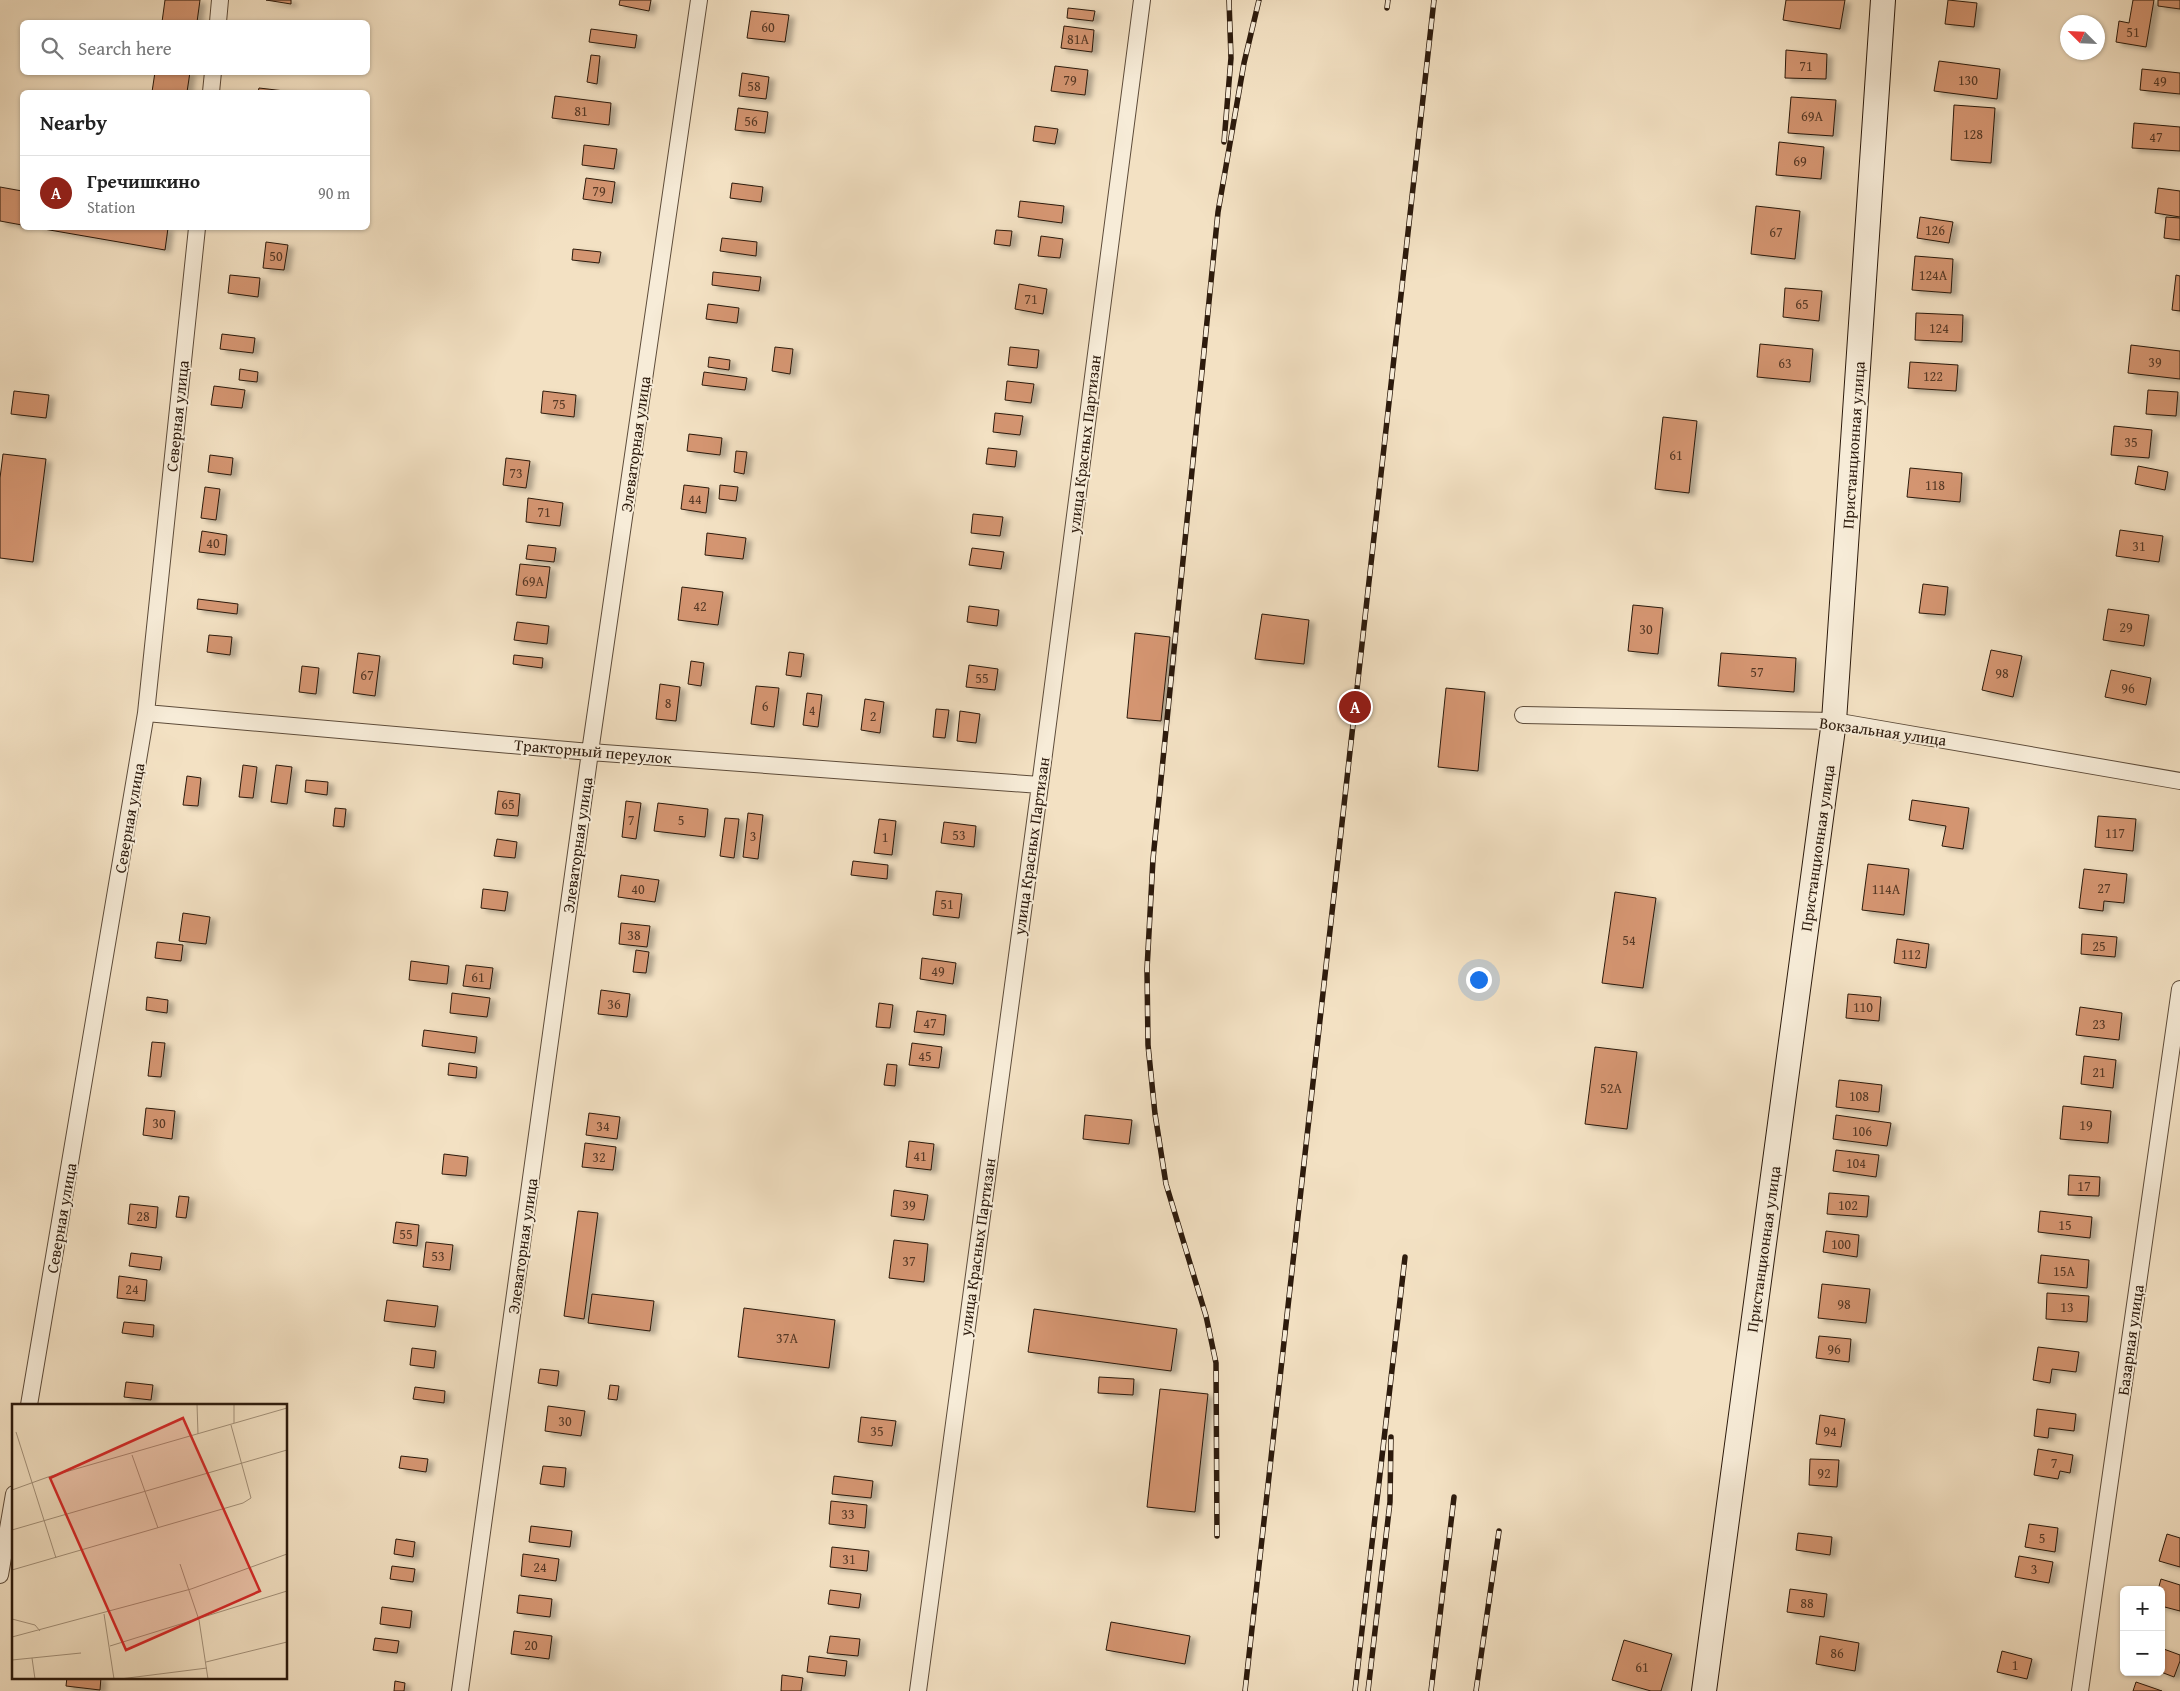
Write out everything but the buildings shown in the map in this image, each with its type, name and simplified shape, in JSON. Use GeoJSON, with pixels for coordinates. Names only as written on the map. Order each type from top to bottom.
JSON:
{"type":"FeatureCollection","features":[{"type":"Feature","properties":{"kind":"street"},"geometry":{"type":"LineString","coordinates":[[218,20],[220,0]]}},
{"type":"Feature","properties":{"kind":"street","name":"Элеваторная улица"},"geometry":{"type":"LineString","coordinates":[[460,1691],[590,752],[699,0]]}},
{"type":"Feature","properties":{"kind":"street","name":"улица Красных Партизан"},"geometry":{"type":"LineString","coordinates":[[918,1691],[1040,785],[1142,0]]}},
{"type":"Feature","properties":{"kind":"street","name":"Пристанционная улица"},"geometry":{"type":"LineString","coordinates":[[1704,1691],[1834,721],[1883,0]]}},
{"type":"Feature","properties":{"kind":"street"},"geometry":{"type":"LineString","coordinates":[[211,90],[213,75]]}},
{"type":"Feature","properties":{"kind":"street","name":"Северная улица"},"geometry":{"type":"LineString","coordinates":[[29,1404],[146,713],[197,230]]}},
{"type":"Feature","properties":{"kind":"street","name":"Тракторный переулок"},"geometry":{"type":"LineString","coordinates":[[146,713],[590,752],[1040,785]]}},
{"type":"Feature","properties":{"kind":"street","name":"Вокзальная улица"},"geometry":{"type":"LineString","coordinates":[[1523,715],[1834,721],[2180,780]]}},
{"type":"Feature","properties":{"kind":"street","name":"Базарная улица"},"geometry":{"type":"LineString","coordinates":[[2080,1691],[2180,989]]}},
{"type":"Feature","properties":{"kind":"street"},"geometry":{"type":"LineString","coordinates":[[0,1575],[12,1506]]}},
{"type":"Feature","properties":{"kind":"railway"},"geometry":{"type":"LineString","coordinates":[[1224,142],[1231,58],[1229,0]]}},
{"type":"Feature","properties":{"kind":"railway"},"geometry":{"type":"LineString","coordinates":[[1217,1536],[1216,1363],[1206,1316],[1166,1184],[1155,1114],[1148,1045],[1147,969],[1153,859],[1218,212],[1244,63],[1259,0]]}},
{"type":"Feature","properties":{"kind":"railway"},"geometry":{"type":"LineString","coordinates":[[1387,8],[1388,0]]}},
{"type":"Feature","properties":{"kind":"railway"},"geometry":{"type":"LineString","coordinates":[[1245,1691],[1434,0]]}},
{"type":"Feature","properties":{"kind":"railway"},"geometry":{"type":"LineString","coordinates":[[1355,1691],[1405,1257]]}},
{"type":"Feature","properties":{"kind":"railway"},"geometry":{"type":"LineString","coordinates":[[1368,1691],[1390,1502],[1391,1437]]}},
{"type":"Feature","properties":{"kind":"railway"},"geometry":{"type":"LineString","coordinates":[[1431,1691],[1454,1497]]}},
{"type":"Feature","properties":{"kind":"railway"},"geometry":{"type":"LineString","coordinates":[[1476,1691],[1499,1531]]}},
{"type":"Feature","properties":{"kind":"place","name":"Гречишкино"},"geometry":{"type":"Point","coordinates":[1355,707]}}]}
